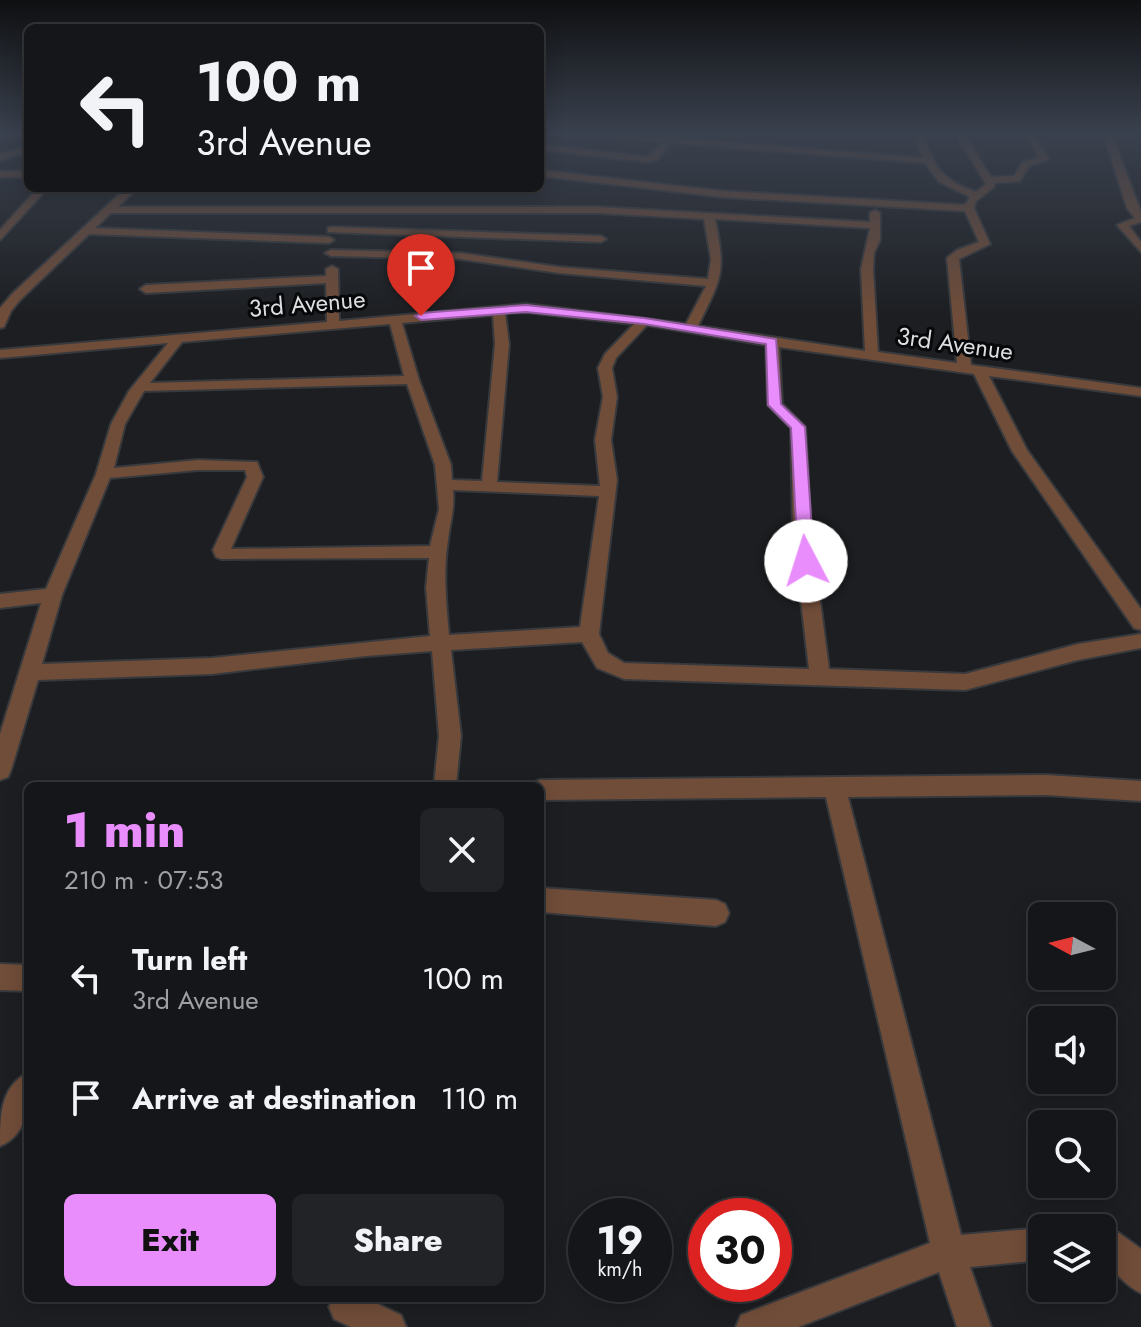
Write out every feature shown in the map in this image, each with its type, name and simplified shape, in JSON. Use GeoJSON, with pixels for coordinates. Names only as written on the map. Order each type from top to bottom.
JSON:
{"type":"FeatureCollection","features":[{"type":"Feature","properties":{"kind":"street"},"geometry":{"type":"LineString","coordinates":[[0,237],[37,195]]}},
{"type":"Feature","properties":{"kind":"street"},"geometry":{"type":"LineString","coordinates":[[0,324],[5,310],[16,297],[124,195]]}},
{"type":"Feature","properties":{"kind":"street"},"geometry":{"type":"LineString","coordinates":[[738,195],[969,208]]}},
{"type":"Feature","properties":{"kind":"street"},"geometry":{"type":"LineString","coordinates":[[969,208],[977,196],[974,195]]}},
{"type":"Feature","properties":{"kind":"street"},"geometry":{"type":"LineString","coordinates":[[1128,195],[1132,208],[1141,219],[1122,225],[1141,249]]}},
{"type":"Feature","properties":{"kind":"street"},"geometry":{"type":"LineString","coordinates":[[872,355],[868,253],[875,240],[874,203]]}},
{"type":"Feature","properties":{"kind":"street"},"geometry":{"type":"LineString","coordinates":[[107,210],[341,205],[597,210],[876,225]]}},
{"type":"Feature","properties":{"kind":"street"},"geometry":{"type":"LineString","coordinates":[[333,324],[330,235],[341,205]]}},
{"type":"Feature","properties":{"kind":"street"},"geometry":{"type":"LineString","coordinates":[[969,208],[985,244],[953,258],[971,368],[1020,451],[1141,623]]}},
{"type":"Feature","properties":{"kind":"street"},"geometry":{"type":"LineString","coordinates":[[690,329],[713,283],[717,259],[709,217]]}},
{"type":"Feature","properties":{"kind":"street"},"geometry":{"type":"LineString","coordinates":[[85,231],[157,236],[601,239]]}},
{"type":"Feature","properties":{"kind":"street"},"geometry":{"type":"LineString","coordinates":[[331,253],[460,256],[559,270],[713,283]]}},
{"type":"Feature","properties":{"kind":"street"},"geometry":{"type":"LineString","coordinates":[[146,289],[332,279]]}},
{"type":"Feature","properties":{"kind":"street"},"geometry":{"type":"LineString","coordinates":[[489,487],[502,357],[499,310]]}},
{"type":"Feature","properties":{"kind":"street","name":"3rd Avenue"},"geometry":{"type":"LineString","coordinates":[[0,354],[499,310],[583,313],[1141,392]]}},
{"type":"Feature","properties":{"kind":"street"},"geometry":{"type":"LineString","coordinates":[[395,319],[412,380],[443,465],[447,509],[437,552],[435,588],[450,736],[445,782]]}},
{"type":"Feature","properties":{"kind":"street"},"geometry":{"type":"LineString","coordinates":[[644,321],[610,357],[605,368],[610,397],[603,440],[609,462],[589,634],[596,655],[605,665],[624,671],[965,682],[1078,652],[1141,641]]}},
{"type":"Feature","properties":{"kind":"street"},"geometry":{"type":"LineString","coordinates":[[0,770],[4,748],[53,595],[104,474],[118,424],[139,387],[178,339]]}},
{"type":"Feature","properties":{"kind":"street"},"geometry":{"type":"LineString","coordinates":[[772,342],[775,405],[798,427],[802,532],[820,678]]}},
{"type":"Feature","properties":{"kind":"street"},"geometry":{"type":"LineString","coordinates":[[139,387],[412,380]]}},
{"type":"Feature","properties":{"kind":"street"},"geometry":{"type":"LineString","coordinates":[[104,474],[198,465],[251,465],[255,477],[223,554],[437,552]]}},
{"type":"Feature","properties":{"kind":"street"},"geometry":{"type":"LineString","coordinates":[[445,485],[607,491]]}},
{"type":"Feature","properties":{"kind":"street"},"geometry":{"type":"LineString","coordinates":[[0,601],[53,595]]}},
{"type":"Feature","properties":{"kind":"street"},"geometry":{"type":"LineString","coordinates":[[30,672],[212,666],[366,648],[589,634]]}},
{"type":"Feature","properties":{"kind":"street"},"geometry":{"type":"LineString","coordinates":[[544,790],[1046,785],[1141,791]]}},
{"type":"Feature","properties":{"kind":"street"},"geometry":{"type":"LineString","coordinates":[[835,789],[949,1252],[974,1327]]}},
{"type":"Feature","properties":{"kind":"street"},"geometry":{"type":"LineString","coordinates":[[544,900],[716,913]]}},
{"type":"Feature","properties":{"kind":"street"},"geometry":{"type":"LineString","coordinates":[[0,977],[24,978]]}},
{"type":"Feature","properties":{"kind":"street"},"geometry":{"type":"LineString","coordinates":[[0,1131],[24,1094]]}},
{"type":"Feature","properties":{"kind":"street"},"geometry":{"type":"LineString","coordinates":[[753,1327],[949,1252],[1028,1245]]}},
{"type":"Feature","properties":{"kind":"street"},"geometry":{"type":"LineString","coordinates":[[1116,1251],[1135,1265],[1141,1276]]}},
{"type":"Feature","properties":{"kind":"street"},"geometry":{"type":"LineString","coordinates":[[345,1311],[389,1327]]}},
{"type":"Feature","properties":{"kind":"route"},"geometry":{"type":"LineString","coordinates":[[421,316],[526,308],[644,321],[772,342],[775,405],[798,427],[806,561]]}}]}
